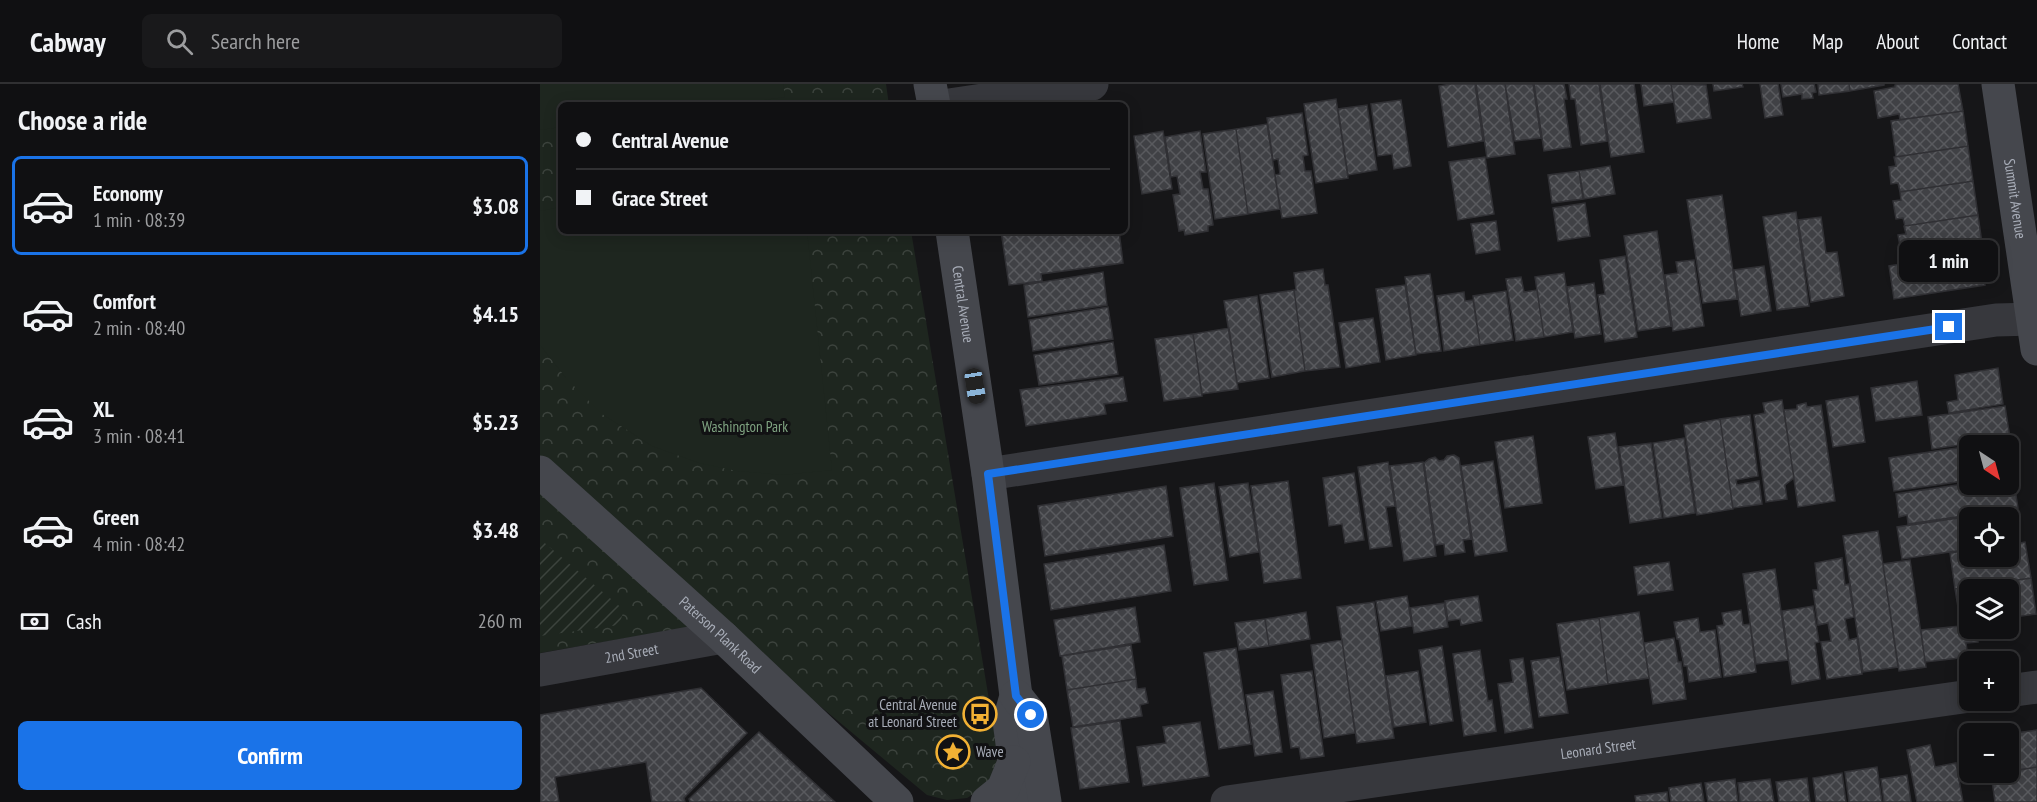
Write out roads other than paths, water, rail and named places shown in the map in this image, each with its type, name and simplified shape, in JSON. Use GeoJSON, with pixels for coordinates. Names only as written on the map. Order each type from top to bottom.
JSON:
{"type":"FeatureCollection","features":[{"type":"Feature","properties":{"kind":"main road"},"geometry":{"type":"LineString","coordinates":[[930,84],[933,102]]}},
{"type":"Feature","properties":{"kind":"main road","name":"Summit Avenue"},"geometry":{"type":"LineString","coordinates":[[1998,84],[2036,329]]}},
{"type":"Feature","properties":{"kind":"main road","name":"Central Avenue"},"geometry":{"type":"LineString","coordinates":[[952,234],[988,474],[1016,696],[1009,721],[1020,802]]}},
{"type":"Feature","properties":{"kind":"main road","name":"Paterson Plank Road"},"geometry":{"type":"LineString","coordinates":[[540,472],[723,637],[897,802]]}},
{"type":"Feature","properties":{"kind":"main road","name":"Central Avenue"},"geometry":{"type":"LineString","coordinates":[[1016,696],[1031,715],[1044,802]]}},
{"type":"Feature","properties":{"kind":"main road"},"geometry":{"type":"LineString","coordinates":[[987,802],[1003,789],[1014,762]]}},
{"type":"Feature","properties":{"kind":"street"},"geometry":{"type":"LineString","coordinates":[[969,102],[1092,84]]}},
{"type":"Feature","properties":{"kind":"street"},"geometry":{"type":"LineString","coordinates":[[988,474],[1996,320],[2036,329]]}},
{"type":"Feature","properties":{"kind":"street","name":"2nd Street"},"geometry":{"type":"LineString","coordinates":[[540,670],[723,637]]}},
{"type":"Feature","properties":{"kind":"street"},"geometry":{"type":"LineString","coordinates":[[2019,689],[2037,687]]}},
{"type":"Feature","properties":{"kind":"street","name":"Leonard Street"},"geometry":{"type":"LineString","coordinates":[[1227,802],[1959,698]]}},
{"type":"Feature","properties":{"kind":"place","name":"Central Avenue at Leonard Street"},"geometry":{"type":"Point","coordinates":[980,714]}},
{"type":"Feature","properties":{"kind":"place","name":"Wave"},"geometry":{"type":"Point","coordinates":[953,752]}},
{"type":"Feature","properties":{"kind":"park label","name":"Washington Park"},"geometry":{"type":"Point","coordinates":[745,427]}}]}
